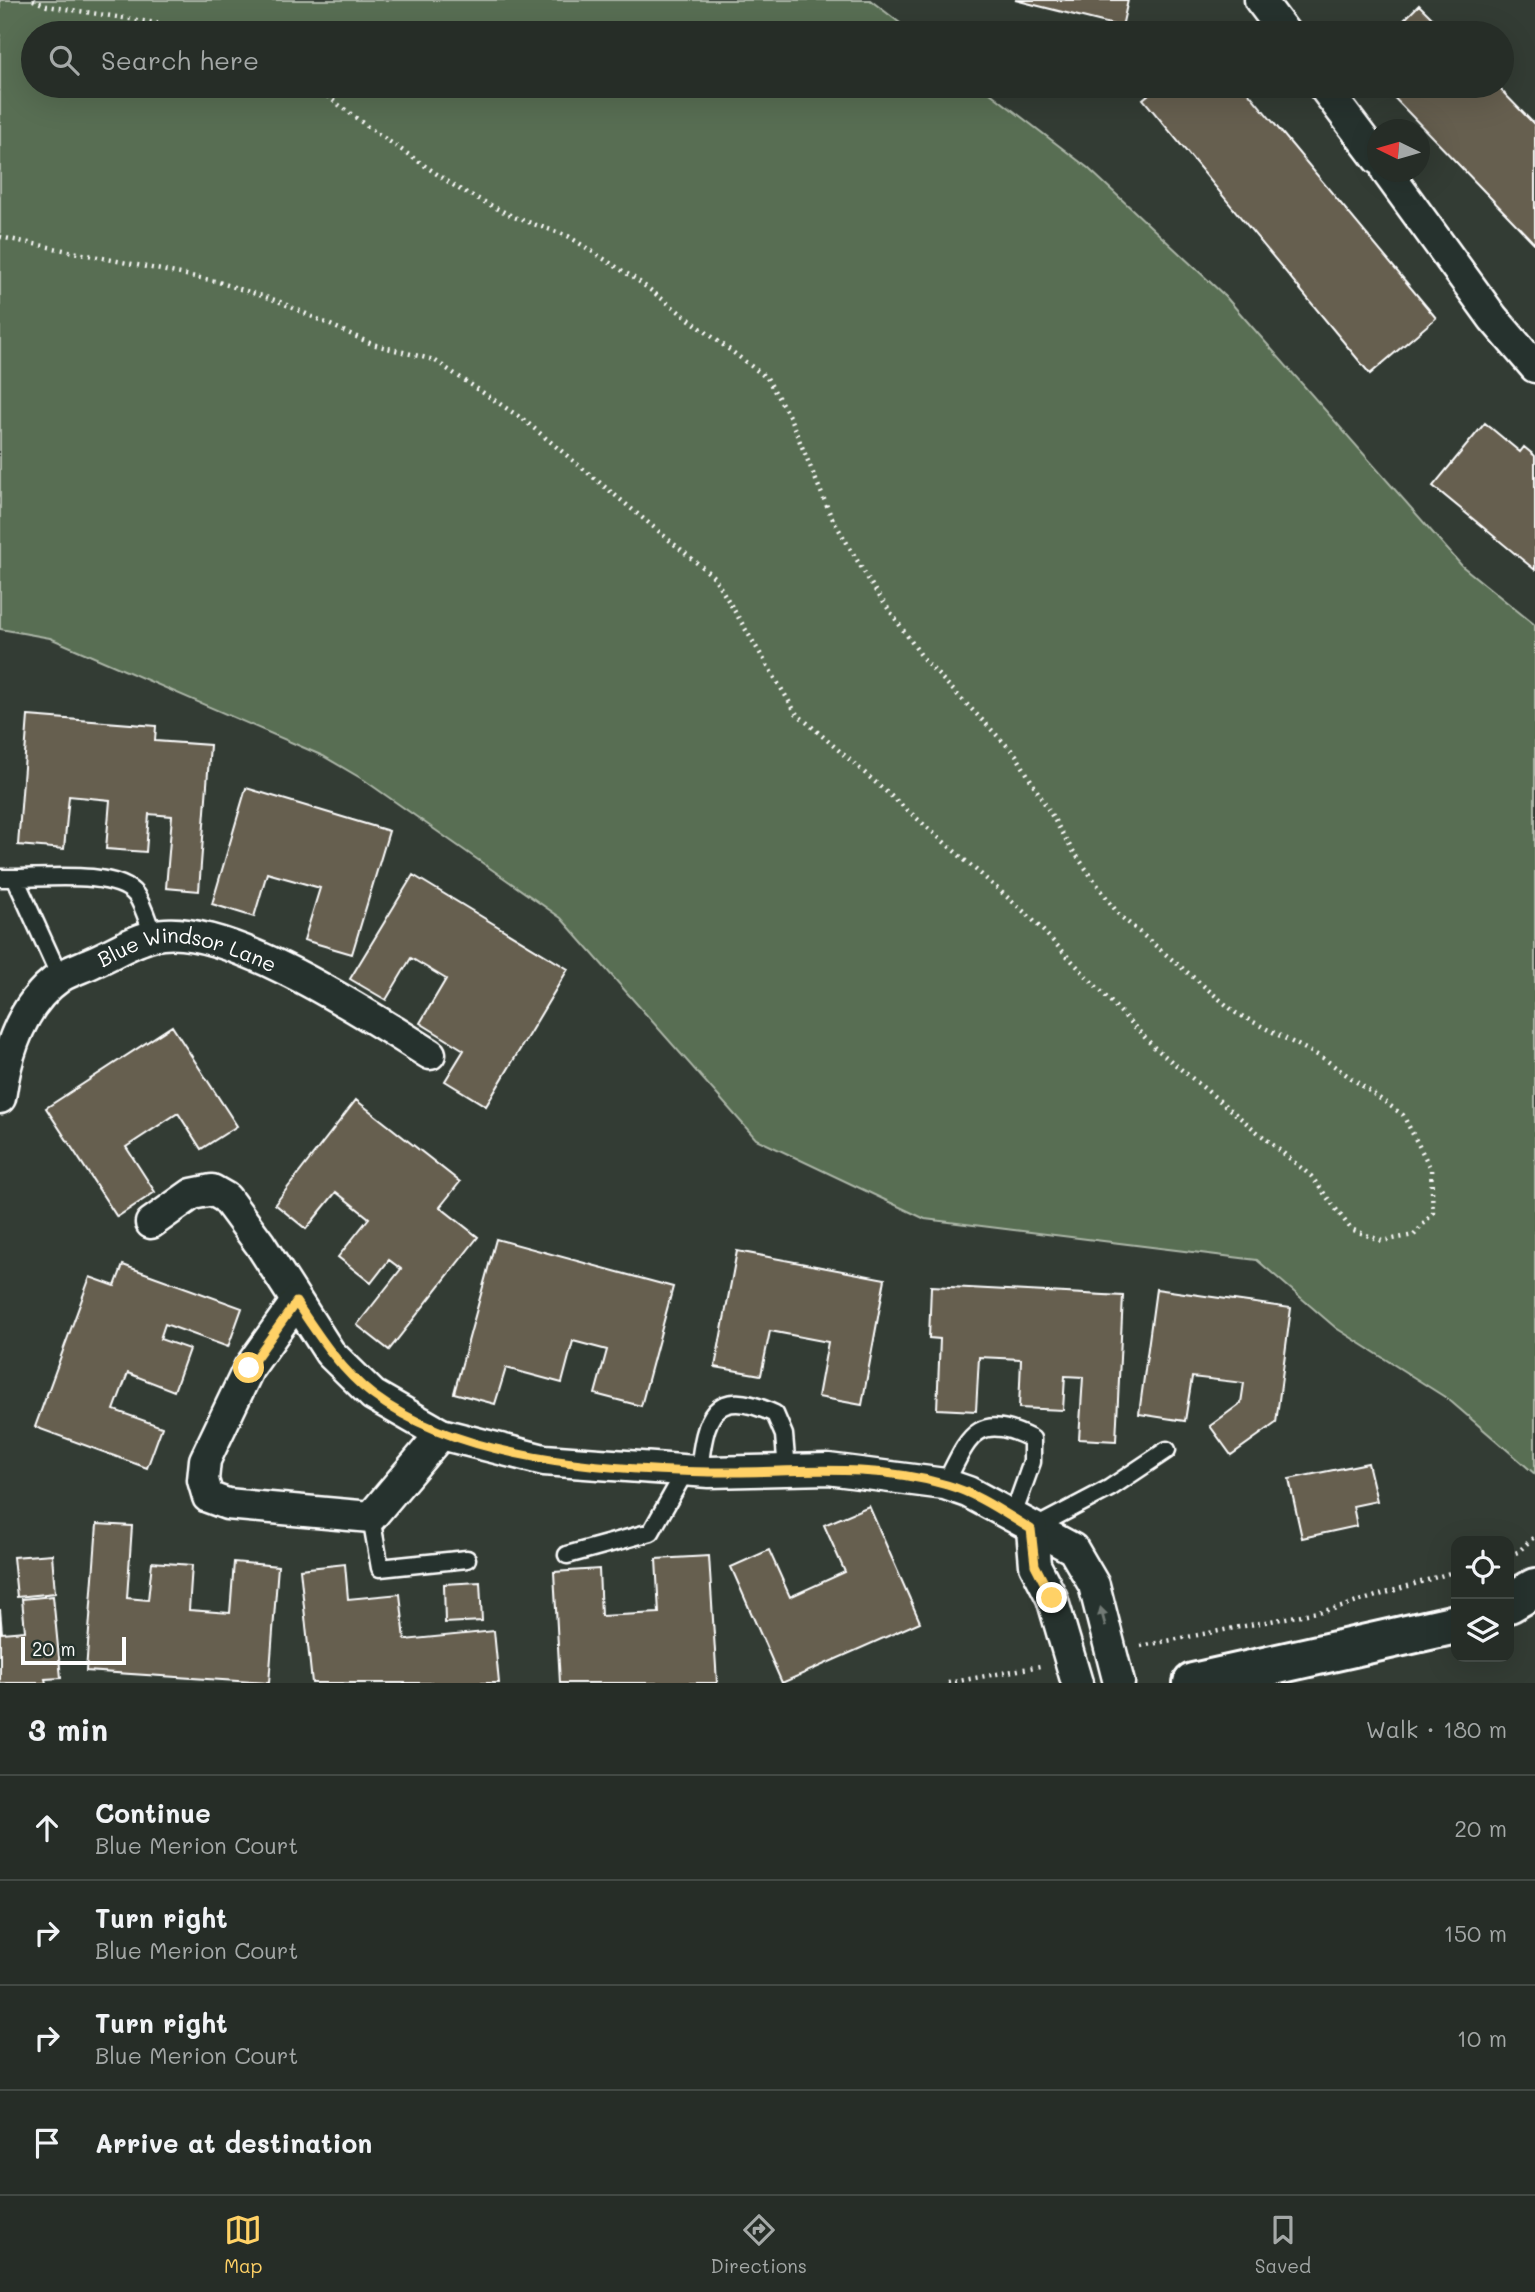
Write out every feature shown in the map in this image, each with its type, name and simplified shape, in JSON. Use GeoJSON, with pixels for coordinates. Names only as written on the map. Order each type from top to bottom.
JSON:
{"type":"FeatureCollection","features":[{"type":"Feature","properties":{"kind":"street"},"geometry":{"type":"LineString","coordinates":[[1260,0],[1275,21]]}},
{"type":"Feature","properties":{"kind":"street"},"geometry":{"type":"LineString","coordinates":[[1332,98],[1367,145]]}},
{"type":"Feature","properties":{"kind":"street"},"geometry":{"type":"LineString","coordinates":[[1394,182],[1493,318],[1535,366]]}},
{"type":"Feature","properties":{"kind":"street","name":"Blue Windsor Lane"},"geometry":{"type":"LineString","coordinates":[[0,1098],[9,1055],[25,1016],[60,977],[153,935],[190,936],[226,944],[259,957],[328,991],[430,1054]]}},
{"type":"Feature","properties":{"kind":"street"},"geometry":{"type":"LineString","coordinates":[[150,1223],[192,1194],[212,1191],[226,1198],[330,1353],[373,1395],[441,1434],[544,1460],[693,1471],[828,1469],[945,1484],[968,1492],[1073,1549],[1094,1585],[1119,1683]]}},
{"type":"Feature","properties":{"kind":"street"},"geometry":{"type":"LineString","coordinates":[[296,1302],[249,1368],[205,1460],[203,1480],[208,1497],[227,1504],[371,1517],[441,1434]]}},
{"type":"Feature","properties":{"kind":"street"},"geometry":{"type":"LineString","coordinates":[[1021,1523],[1035,1565],[1052,1598],[1074,1672]]}},
{"type":"Feature","properties":{"kind":"street"},"geometry":{"type":"LineString","coordinates":[[1514,1600],[1535,1588]]}},
{"type":"Feature","properties":{"kind":"street"},"geometry":{"type":"LineString","coordinates":[[1193,1683],[1232,1680],[1451,1624]]}},
{"type":"Feature","properties":{"kind":"lane"},"geometry":{"type":"LineString","coordinates":[[60,977],[8,878],[99,879],[118,883],[136,895],[153,935]]}},
{"type":"Feature","properties":{"kind":"lane"},"geometry":{"type":"LineString","coordinates":[[567,1555],[651,1532],[693,1471],[704,1428],[712,1413],[728,1405],[754,1404],[775,1414],[784,1435],[787,1470]]}},
{"type":"Feature","properties":{"kind":"lane"},"geometry":{"type":"LineString","coordinates":[[945,1484],[970,1436],[989,1426],[1015,1430],[1032,1439],[1032,1462],[1021,1523]]}},
{"type":"Feature","properties":{"kind":"lane"},"geometry":{"type":"LineString","coordinates":[[1021,1523],[1110,1488],[1167,1450]]}},
{"type":"Feature","properties":{"kind":"lane"},"geometry":{"type":"LineString","coordinates":[[371,1517],[380,1568],[467,1559]]}},
{"type":"Feature","properties":{"kind":"path"},"geometry":{"type":"LineString","coordinates":[[33,0],[47,6],[143,21]]}},
{"type":"Feature","properties":{"kind":"path"},"geometry":{"type":"LineString","coordinates":[[0,237],[215,281],[278,302],[372,344],[434,360],[524,420],[714,577],[796,713],[1030,917],[1154,1047],[1311,1176],[1351,1229],[1382,1241],[1414,1234],[1433,1213],[1431,1170],[1403,1115],[1323,1058],[1236,1013],[1119,915],[1071,848],[1016,755],[925,661],[873,587],[831,516],[790,418],[767,379],[637,280],[568,236],[514,217],[459,189],[330,98]]}},
{"type":"Feature","properties":{"kind":"path"},"geometry":{"type":"LineString","coordinates":[[1514,1553],[1535,1536]]}},
{"type":"Feature","properties":{"kind":"path"},"geometry":{"type":"LineString","coordinates":[[1112,1652],[1338,1608],[1451,1573]]}},
{"type":"Feature","properties":{"kind":"path"},"geometry":{"type":"LineString","coordinates":[[948,1683],[1074,1672]]}},
{"type":"Feature","properties":{"kind":"green space"},"geometry":{"type":"Polygon","coordinates":[[[0,0],[870,0],[897,21],[21,21],[21,98],[997,98],[1088,168],[1225,296],[1462,566],[1535,625],[1535,1474],[1448,1399],[1336,1328],[1257,1260],[925,1219],[756,1139],[561,918],[364,780],[323,756],[50,638],[0,629],[0,0]]]}},
{"type":"Feature","properties":{"kind":"building"},"geometry":{"type":"Polygon","coordinates":[[[1015,0],[1128,0],[1123,21],[1098,21],[1015,0]]]}},
{"type":"Feature","properties":{"kind":"building"},"geometry":{"type":"Polygon","coordinates":[[[1419,5],[1435,21],[1403,21],[1419,5]]]}},
{"type":"Feature","properties":{"kind":"building"},"geometry":{"type":"Polygon","coordinates":[[[1253,98],[1436,318],[1370,374],[1143,99],[1253,98]]]}},
{"type":"Feature","properties":{"kind":"building"},"geometry":{"type":"Polygon","coordinates":[[[1395,98],[1509,98],[1535,125],[1535,244],[1430,135],[1430,119],[1415,119],[1395,98]]]}},
{"type":"Feature","properties":{"kind":"building"},"geometry":{"type":"Polygon","coordinates":[[[1485,423],[1520,452],[1524,447],[1535,456],[1535,570],[1433,486],[1485,423]]]}},
{"type":"Feature","properties":{"kind":"building"},"geometry":{"type":"Polygon","coordinates":[[[28,716],[156,726],[155,741],[210,745],[199,891],[166,888],[172,816],[149,814],[146,852],[106,849],[110,800],[69,796],[64,849],[18,845],[28,716]]]}},
{"type":"Feature","properties":{"kind":"building"},"geometry":{"type":"Polygon","coordinates":[[[246,788],[389,831],[352,954],[304,940],[320,888],[267,873],[254,917],[212,904],[246,788]]]}},
{"type":"Feature","properties":{"kind":"building"},"geometry":{"type":"Polygon","coordinates":[[[413,875],[568,969],[486,1106],[445,1081],[464,1050],[420,1023],[446,979],[411,958],[386,1000],[350,979],[413,875]]]}},
{"type":"Feature","properties":{"kind":"building"},"geometry":{"type":"Polygon","coordinates":[[[172,1026],[237,1126],[201,1149],[178,1113],[126,1147],[155,1192],[117,1217],[46,1108],[172,1026]]]}},
{"type":"Feature","properties":{"kind":"building"},"geometry":{"type":"Polygon","coordinates":[[[356,1100],[460,1182],[440,1207],[478,1237],[389,1350],[357,1325],[401,1269],[389,1260],[371,1283],[338,1257],[369,1218],[336,1192],[306,1229],[275,1204],[356,1100]]]}},
{"type":"Feature","properties":{"kind":"building"},"geometry":{"type":"Polygon","coordinates":[[[496,1239],[673,1287],[641,1406],[595,1394],[607,1350],[573,1341],[562,1383],[506,1368],[495,1404],[454,1393],[496,1239]]]}},
{"type":"Feature","properties":{"kind":"building"},"geometry":{"type":"Polygon","coordinates":[[[737,1251],[885,1279],[862,1405],[818,1397],[828,1342],[770,1331],[761,1375],[715,1367],[737,1251]]]}},
{"type":"Feature","properties":{"kind":"building"},"geometry":{"type":"Polygon","coordinates":[[[123,1265],[242,1308],[228,1347],[165,1324],[160,1339],[189,1349],[174,1391],[128,1373],[114,1410],[162,1427],[147,1468],[35,1427],[90,1277],[115,1286],[123,1265]]]}},
{"type":"Feature","properties":{"kind":"building"},"geometry":{"type":"Polygon","coordinates":[[[931,1286],[1123,1296],[1116,1441],[1079,1439],[1083,1377],[1065,1376],[1063,1410],[1019,1408],[1021,1359],[979,1357],[976,1411],[937,1409],[940,1339],[929,1338],[931,1286]]]}},
{"type":"Feature","properties":{"kind":"building"},"geometry":{"type":"Polygon","coordinates":[[[1156,1289],[1291,1308],[1276,1423],[1231,1455],[1210,1426],[1241,1403],[1244,1383],[1192,1377],[1185,1421],[1139,1414],[1156,1289]]]}},
{"type":"Feature","properties":{"kind":"building"},"geometry":{"type":"Polygon","coordinates":[[[1368,1463],[1377,1501],[1353,1506],[1357,1526],[1302,1538],[1289,1479],[1368,1463]]]}},
{"type":"Feature","properties":{"kind":"building"},"geometry":{"type":"Polygon","coordinates":[[[869,1506],[920,1622],[782,1683],[731,1567],[769,1550],[790,1597],[845,1572],[824,1525],[869,1506]]]}},
{"type":"Feature","properties":{"kind":"building"},"geometry":{"type":"Polygon","coordinates":[[[97,1524],[132,1526],[127,1598],[148,1600],[152,1562],[192,1565],[189,1610],[230,1613],[234,1562],[278,1566],[269,1683],[86,1671],[97,1524]]]}},
{"type":"Feature","properties":{"kind":"building"},"geometry":{"type":"Polygon","coordinates":[[[52,1554],[55,1593],[17,1597],[13,1557],[52,1554]]]}},
{"type":"Feature","properties":{"kind":"building"},"geometry":{"type":"Polygon","coordinates":[[[709,1556],[717,1683],[560,1683],[554,1572],[599,1569],[601,1616],[659,1613],[656,1559],[709,1556]]]}},
{"type":"Feature","properties":{"kind":"building"},"geometry":{"type":"Polygon","coordinates":[[[345,1564],[348,1599],[400,1594],[405,1640],[494,1631],[499,1683],[312,1683],[300,1569],[345,1564]]]}},
{"type":"Feature","properties":{"kind":"building"},"geometry":{"type":"Polygon","coordinates":[[[480,1582],[482,1621],[445,1623],[444,1584],[480,1582]]]}},
{"type":"Feature","properties":{"kind":"building"},"geometry":{"type":"Polygon","coordinates":[[[53,1596],[61,1678],[45,1679],[46,1683],[0,1683],[0,1609],[2,1633],[25,1631],[22,1599],[53,1596]]]}},
{"type":"Feature","properties":{"kind":"route"},"geometry":{"type":"LineString","coordinates":[[249,1368],[296,1302],[330,1353],[373,1395],[441,1434],[544,1460],[709,1472],[828,1469],[945,1484],[991,1504],[1031,1529],[1035,1565],[1052,1598]]}}]}
